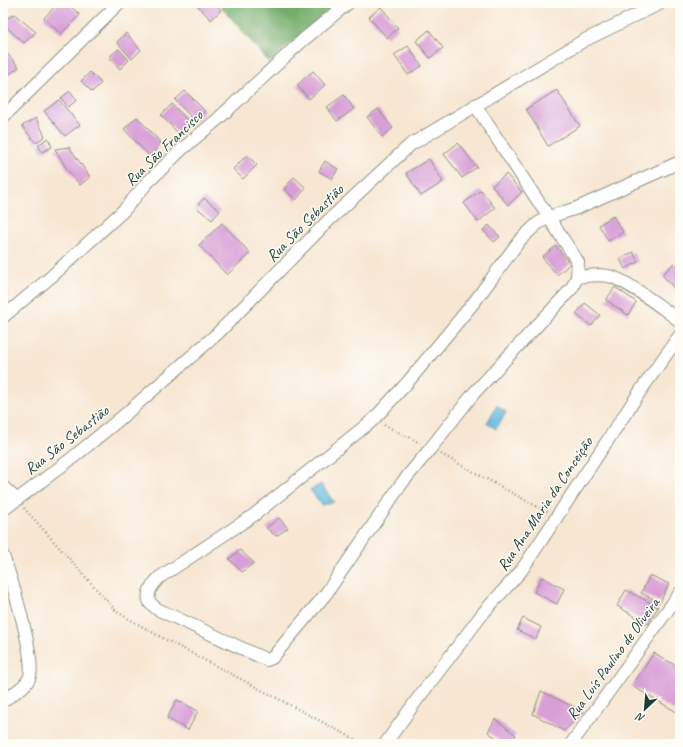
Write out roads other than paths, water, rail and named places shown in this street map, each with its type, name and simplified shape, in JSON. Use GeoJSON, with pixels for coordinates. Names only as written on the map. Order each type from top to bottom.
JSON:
{"type":"FeatureCollection","features":[{"type":"Feature","properties":{"kind":"street"},"geometry":{"type":"LineString","coordinates":[[3,117],[118,3]]}},
{"type":"Feature","properties":{"kind":"street","name":"Rua São Francisco"},"geometry":{"type":"LineString","coordinates":[[3,317],[52,276],[124,210],[147,183],[180,150],[218,118],[303,40],[348,3]]}},
{"type":"Feature","properties":{"kind":"street","name":"Rua São Sebastião"},"geometry":{"type":"LineString","coordinates":[[3,510],[121,418],[217,334],[328,221],[410,145],[583,41],[661,3]]}},
{"type":"Feature","properties":{"kind":"street"},"geometry":{"type":"LineString","coordinates":[[475,105],[549,217],[578,262],[577,277],[572,288],[474,393],[402,483],[325,595],[272,658],[267,660],[157,609],[150,604],[148,598],[151,588],[160,577],[254,515],[373,420],[475,301],[520,240],[537,224],[549,217],[577,208],[680,162]]}},
{"type":"Feature","properties":{"kind":"street"},"geometry":{"type":"LineString","coordinates":[[577,277],[602,275],[615,278],[633,288],[680,320]]}},
{"type":"Feature","properties":{"kind":"street","name":"Rua Ana Maria da Conceição"},"geometry":{"type":"LineString","coordinates":[[385,744],[484,612],[522,571],[556,517],[680,335]]}},
{"type":"Feature","properties":{"kind":"street"},"geometry":{"type":"LineString","coordinates":[[3,487],[17,500]]}},
{"type":"Feature","properties":{"kind":"street"},"geometry":{"type":"LineString","coordinates":[[3,556],[19,610],[30,654],[31,666],[30,676],[26,683],[3,700]]}},
{"type":"Feature","properties":{"kind":"street","name":"Rua Luís Paulino de Oliveira"},"geometry":{"type":"LineString","coordinates":[[571,744],[680,593]]}},
{"type":"Feature","properties":{"kind":"water"},"geometry":{"type":"Polygon","coordinates":[[[497,405],[506,412],[496,429],[487,423],[497,405]]]}},
{"type":"Feature","properties":{"kind":"water"},"geometry":{"type":"Polygon","coordinates":[[[321,484],[334,502],[322,505],[310,490],[321,484]]]}}]}
